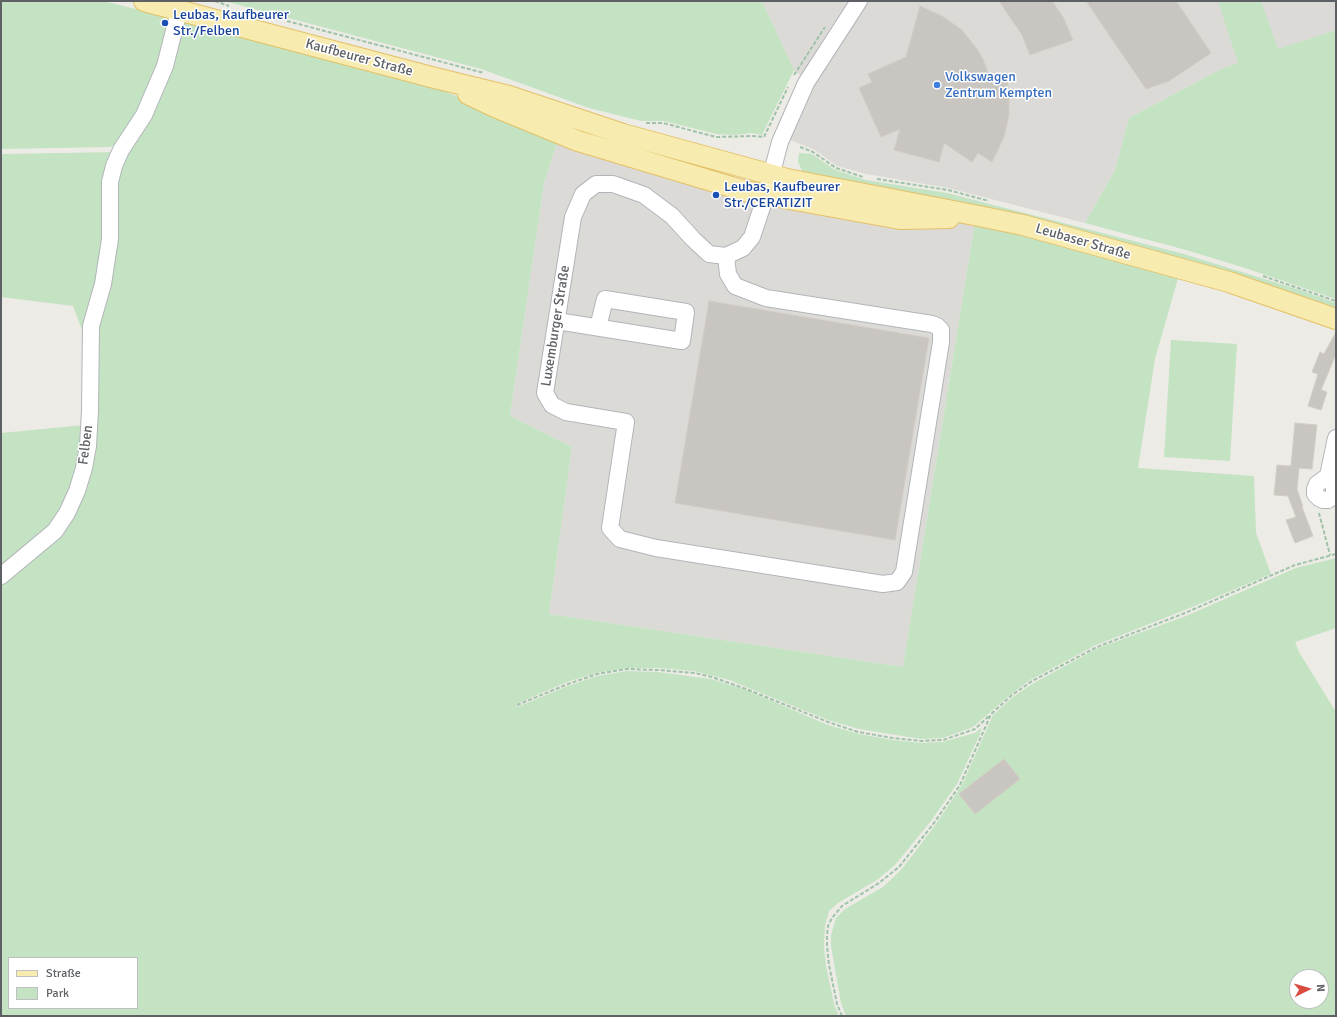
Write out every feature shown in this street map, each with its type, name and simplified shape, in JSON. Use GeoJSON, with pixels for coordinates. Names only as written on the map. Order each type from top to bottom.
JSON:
{"type":"FeatureCollection","features":[{"type":"Feature","properties":{"kind":"main road","name":"Kaufbeurer Straße"},"geometry":{"type":"LineString","coordinates":[[144,1],[435,78]]}},
{"type":"Feature","properties":{"kind":"main road","name":"Leubaser Straße"},"geometry":{"type":"LineString","coordinates":[[435,78],[509,96],[623,134],[771,174],[825,187],[974,214],[1023,225],[1229,282],[1336,319]]}},
{"type":"Feature","properties":{"kind":"main road"},"geometry":{"type":"LineString","coordinates":[[435,78],[495,107],[578,141],[745,191],[900,219],[941,218],[974,214]]}},
{"type":"Feature","properties":{"kind":"street"},"geometry":{"type":"LineString","coordinates":[[726,256],[743,248],[752,237],[766,195],[780,142],[806,83],[859,1]]}},
{"type":"Feature","properties":{"kind":"street","name":"Felben"},"geometry":{"type":"LineString","coordinates":[[1,576],[54,531],[67,513],[77,491],[84,468],[88,446],[91,326],[103,284],[110,239],[110,182],[114,166],[121,150],[144,115],[165,66],[179,11]]}},
{"type":"Feature","properties":{"kind":"street","name":"Luxemburger Straße"},"geometry":{"type":"LineString","coordinates":[[596,184],[613,184],[644,195],[672,216],[709,254],[726,256],[728,274],[735,286],[766,298],[932,324],[942,330],[904,572],[897,582],[883,584],[656,548],[620,538],[610,528],[626,422],[566,412],[552,405],[545,393],[573,217],[583,194],[596,184]]}},
{"type":"Feature","properties":{"kind":"street"},"geometry":{"type":"LineString","coordinates":[[557,321],[682,341],[686,312],[604,299],[598,327]]}},
{"type":"Feature","properties":{"kind":"street"},"geometry":{"type":"LineString","coordinates":[[1318,498],[1328,500],[1332,497],[1334,492],[1334,487],[1328,476],[1336,438]]}},
{"type":"Feature","properties":{"kind":"path"},"geometry":{"type":"LineString","coordinates":[[1318,498],[1317,504],[1330,555]]}},
{"type":"Feature","properties":{"kind":"path"},"geometry":{"type":"LineString","coordinates":[[517,705],[597,674],[627,669],[658,670],[718,678],[828,722],[858,732],[921,741],[943,740],[975,729],[1012,695],[1032,681],[1097,647],[1185,613],[1295,565],[1336,554]]}},
{"type":"Feature","properties":{"kind":"path"},"geometry":{"type":"LineString","coordinates":[[842,1016],[835,996],[829,965],[827,946],[828,926],[832,918],[842,906],[879,883],[898,867],[934,823],[960,784],[991,714]]}},
{"type":"Feature","properties":{"kind":"shaded area"},"geometry":{"type":"Polygon","coordinates":[[[762,1],[1336,1],[1336,30],[1221,69],[1129,118],[1115,170],[1085,223],[948,188],[866,174],[837,166],[815,150],[788,139],[793,125],[814,86],[794,70],[762,1]]]}},
{"type":"Feature","properties":{"kind":"shaded area"},"geometry":{"type":"Polygon","coordinates":[[[558,140],[761,198],[943,222],[975,222],[903,667],[549,614],[572,447],[510,416],[544,183],[558,140]]]}},
{"type":"Feature","properties":{"kind":"green space"},"geometry":{"type":"Polygon","coordinates":[[[1,1],[103,1],[173,18],[142,114],[113,146],[1,149],[1,1]]]}},
{"type":"Feature","properties":{"kind":"green space"},"geometry":{"type":"Polygon","coordinates":[[[224,1],[762,1],[794,70],[762,135],[752,133],[735,135],[716,134],[664,121],[641,121],[589,108],[481,69],[224,1]]]}},
{"type":"Feature","properties":{"kind":"green space"},"geometry":{"type":"Polygon","coordinates":[[[1218,1],[1261,1],[1278,49],[1336,30],[1336,299],[1245,268],[1186,250],[1085,223],[1115,170],[1129,118],[1221,69],[1238,63],[1218,1]]]}},
{"type":"Feature","properties":{"kind":"green space"},"geometry":{"type":"Polygon","coordinates":[[[180,20],[434,87],[558,140],[544,183],[510,416],[572,447],[549,614],[903,667],[975,222],[1179,275],[1155,359],[1138,468],[1254,476],[1256,533],[1271,574],[1096,645],[1030,680],[1011,694],[973,727],[943,738],[921,739],[859,729],[828,720],[729,680],[694,671],[658,668],[627,668],[596,673],[567,682],[516,704],[517,707],[597,676],[627,671],[658,672],[711,679],[746,690],[828,725],[859,734],[893,740],[921,743],[942,742],[975,733],[982,727],[957,784],[931,821],[895,865],[877,880],[838,903],[829,911],[825,926],[824,947],[826,966],[834,1004],[839,1016],[1,1016],[1,582],[81,492],[85,338],[73,306],[1,297],[1,154],[119,152],[180,20]]]}},
{"type":"Feature","properties":{"kind":"green space"},"geometry":{"type":"Polygon","coordinates":[[[799,153],[812,154],[835,170],[866,180],[947,193],[1184,254],[1303,291],[1336,303],[1336,312],[804,175],[798,162],[799,153]]]}},
{"type":"Feature","properties":{"kind":"green space"},"geometry":{"type":"Polygon","coordinates":[[[1171,340],[1237,344],[1230,461],[1164,457],[1171,340]]]}},
{"type":"Feature","properties":{"kind":"green space"},"geometry":{"type":"Polygon","coordinates":[[[84,425],[74,489],[51,529],[1,571],[1,433],[84,425]]]}},
{"type":"Feature","properties":{"kind":"green space"},"geometry":{"type":"Polygon","coordinates":[[[1336,558],[1336,628],[1295,642],[1299,652],[1336,712],[1336,1016],[846,1016],[841,1003],[831,946],[831,935],[836,918],[845,909],[883,887],[902,869],[936,824],[962,785],[993,715],[1013,697],[1032,684],[1098,648],[1186,616],[1296,568],[1336,558]]]}},
{"type":"Feature","properties":{"kind":"building"},"geometry":{"type":"Polygon","coordinates":[[[999,1],[1052,1],[1063,17],[1073,40],[1030,55],[1022,35],[999,1]]]}},
{"type":"Feature","properties":{"kind":"building"},"geometry":{"type":"Polygon","coordinates":[[[1086,1],[1176,1],[1211,53],[1169,81],[1146,89],[1086,1]]]}},
{"type":"Feature","properties":{"kind":"building","name":"Volkswagen Zentrum Kempten"},"geometry":{"type":"Polygon","coordinates":[[[920,6],[942,16],[962,30],[983,59],[991,82],[1007,79],[1009,115],[1004,137],[992,162],[978,153],[972,162],[944,143],[939,162],[894,150],[900,129],[881,137],[859,88],[872,82],[868,74],[906,57],[920,6]]]}},
{"type":"Feature","properties":{"kind":"building"},"geometry":{"type":"Polygon","coordinates":[[[709,301],[929,338],[895,540],[675,503],[709,301]]]}},
{"type":"Feature","properties":{"kind":"building"},"geometry":{"type":"Polygon","coordinates":[[[1336,332],[1336,354],[1321,390],[1327,392],[1321,410],[1308,406],[1318,374],[1312,372],[1320,352],[1324,354],[1336,332]]]}},
{"type":"Feature","properties":{"kind":"building"},"geometry":{"type":"Polygon","coordinates":[[[1295,423],[1317,425],[1312,469],[1299,468],[1297,489],[1313,536],[1295,543],[1286,520],[1296,517],[1288,496],[1274,495],[1277,465],[1291,466],[1295,423]]]}},
{"type":"Feature","properties":{"kind":"building"},"geometry":{"type":"Polygon","coordinates":[[[1004,759],[1020,779],[975,814],[959,794],[1004,759]]]}},
{"type":"Feature","properties":{"kind":"place","name":"Leubas, Kaufbeurer Str./Felben"},"geometry":{"type":"Point","coordinates":[165,23]}},
{"type":"Feature","properties":{"kind":"place","name":"Volkswagen Zentrum Kempten"},"geometry":{"type":"Point","coordinates":[937,85]}},
{"type":"Feature","properties":{"kind":"place","name":"Leubas, Kaufbeurer Str./CERATIZIT"},"geometry":{"type":"Point","coordinates":[716,195]}}]}
